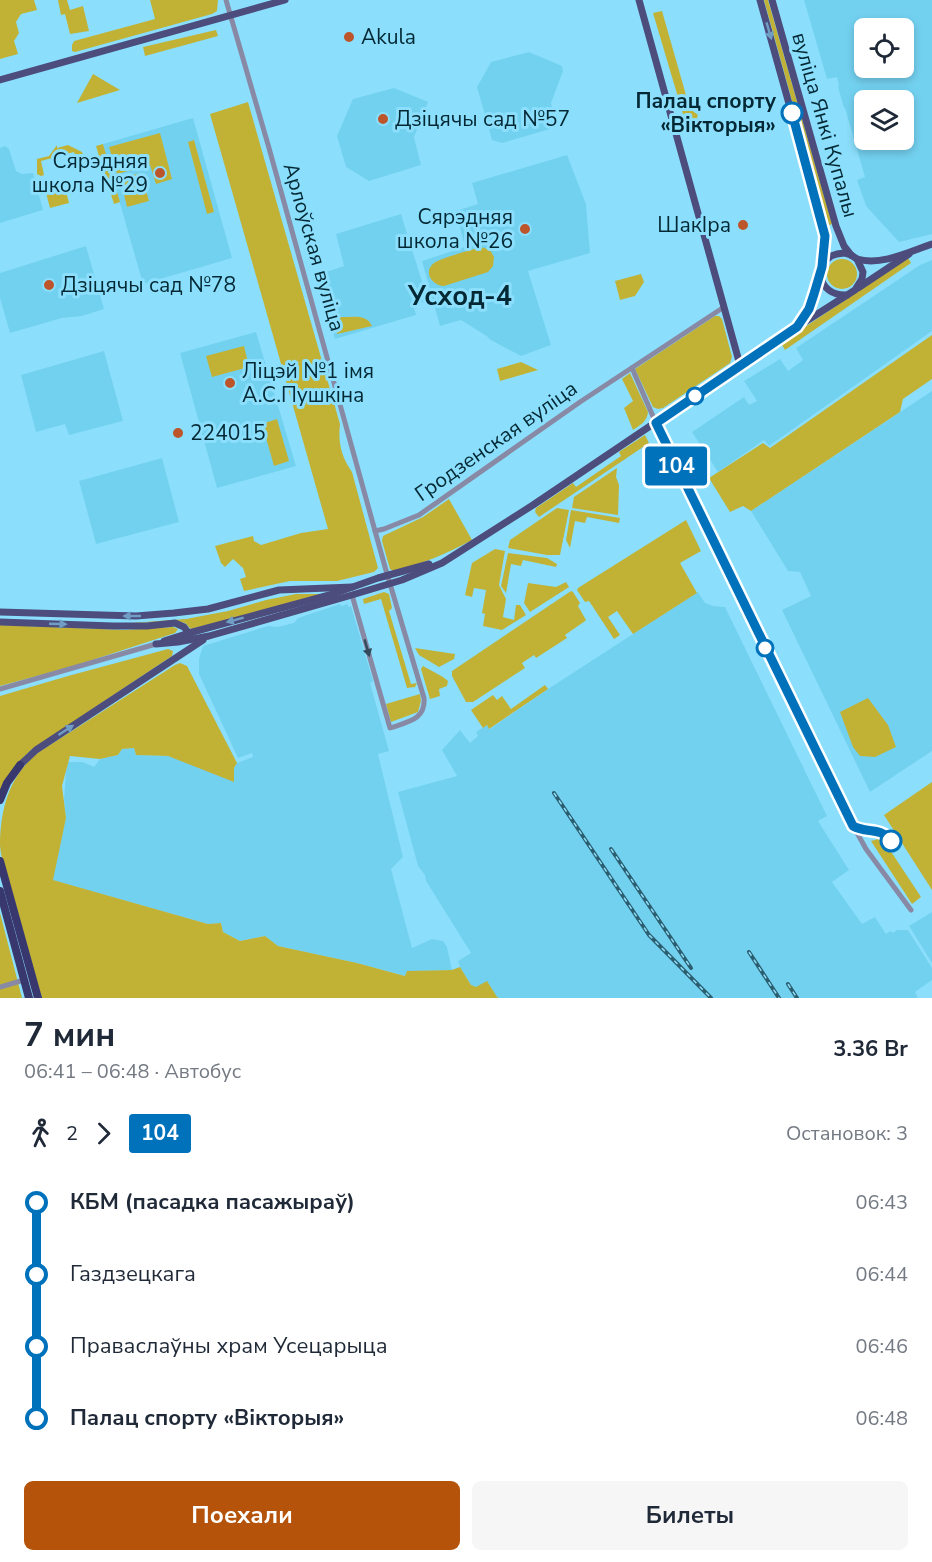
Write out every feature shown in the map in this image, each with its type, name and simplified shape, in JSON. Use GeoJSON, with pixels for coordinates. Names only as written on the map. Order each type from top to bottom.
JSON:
{"type":"FeatureCollection","features":[{"type":"Feature","properties":{"kind":"highway"},"geometry":{"type":"LineString","coordinates":[[0,800],[7,783],[20,765]]}},
{"type":"Feature","properties":{"kind":"highway"},"geometry":{"type":"LineString","coordinates":[[0,861],[28,979],[29,998]]}},
{"type":"Feature","properties":{"kind":"highway"},"geometry":{"type":"LineString","coordinates":[[0,891],[28,979],[38,998]]}},
{"type":"Feature","properties":{"kind":"main road"},"geometry":{"type":"LineString","coordinates":[[0,80],[285,0]]}},
{"type":"Feature","properties":{"kind":"main road"},"geometry":{"type":"LineString","coordinates":[[639,0],[740,365]]}},
{"type":"Feature","properties":{"kind":"main road","name":"вуліца Янкі Купалы"},"geometry":{"type":"LineString","coordinates":[[760,0],[824,229],[825,243],[821,270]]}},
{"type":"Feature","properties":{"kind":"main road","name":"вуліца Янкі Купалы"},"geometry":{"type":"LineString","coordinates":[[772,0],[836,226],[844,246],[854,257]]}},
{"type":"Feature","properties":{"kind":"main road"},"geometry":{"type":"LineString","coordinates":[[797,327],[809,309],[825,261],[831,256],[844,253],[868,262],[932,244]]}},
{"type":"Feature","properties":{"kind":"main road"},"geometry":{"type":"LineString","coordinates":[[20,765],[36,750],[209,636],[389,579],[452,556],[480,540],[797,327],[919,249]]}},
{"type":"Feature","properties":{"kind":"main road"},"geometry":{"type":"LineString","coordinates":[[821,270],[824,285],[832,293],[838,295],[852,292],[862,279],[863,272],[854,257]]}},
{"type":"Feature","properties":{"kind":"main road"},"geometry":{"type":"LineString","coordinates":[[0,612],[136,616],[174,614],[208,609],[279,590],[352,591]]}},
{"type":"Feature","properties":{"kind":"main road"},"geometry":{"type":"LineString","coordinates":[[156,644],[333,594],[352,591]]}},
{"type":"Feature","properties":{"kind":"main road"},"geometry":{"type":"LineString","coordinates":[[0,622],[113,626],[175,623],[184,627],[190,636]]}},
{"type":"Feature","properties":{"kind":"main road"},"geometry":{"type":"LineString","coordinates":[[190,636],[209,636]]}},
{"type":"Feature","properties":{"kind":"street","name":"Арлоўская вуліца"},"geometry":{"type":"LineString","coordinates":[[226,0],[424,698],[423,711],[413,720],[390,728],[352,591]]}},
{"type":"Feature","properties":{"kind":"street","name":"Гродзенская вуліца"},"geometry":{"type":"LineString","coordinates":[[375,531],[384,530],[419,515],[580,402],[724,307]]}},
{"type":"Feature","properties":{"kind":"street"},"geometry":{"type":"LineString","coordinates":[[632,368],[656,423],[849,819],[866,849],[911,910]]}},
{"type":"Feature","properties":{"kind":"street"},"geometry":{"type":"LineString","coordinates":[[0,689],[156,644]]}},
{"type":"Feature","properties":{"kind":"street"},"geometry":{"type":"LineString","coordinates":[[0,987],[28,979]]}},
{"type":"Feature","properties":{"kind":"shaded area"},"geometry":{"type":"Polygon","coordinates":[[[0,0],[34,0],[37,10],[21,14],[16,22],[19,33],[14,41],[18,54],[0,59],[0,0]]]}},
{"type":"Feature","properties":{"kind":"shaded area"},"geometry":{"type":"Polygon","coordinates":[[[58,0],[67,0],[70,10],[83,6],[89,31],[70,34],[65,14],[61,15],[58,0]]]}},
{"type":"Feature","properties":{"kind":"shaded area"},"geometry":{"type":"Polygon","coordinates":[[[150,0],[218,0],[217,11],[212,14],[72,51],[74,41],[155,19],[150,0]]]}},
{"type":"Feature","properties":{"kind":"shaded area"},"geometry":{"type":"Polygon","coordinates":[[[764,0],[768,0],[832,224],[827,226],[764,0]]]}},
{"type":"Feature","properties":{"kind":"shaded area"},"geometry":{"type":"Polygon","coordinates":[[[804,0],[932,0],[932,234],[899,242],[866,206],[857,180],[865,177],[857,150],[914,150],[914,90],[854,90],[854,139],[837,77],[827,79],[804,0]]]}},
{"type":"Feature","properties":{"kind":"shaded area"},"geometry":{"type":"Polygon","coordinates":[[[662,11],[690,109],[698,115],[694,125],[683,114],[653,13],[662,11]]]}},
{"type":"Feature","properties":{"kind":"shaded area"},"geometry":{"type":"Polygon","coordinates":[[[216,30],[218,36],[145,56],[143,47],[216,30]]]}},
{"type":"Feature","properties":{"kind":"shaded area"},"geometry":{"type":"Polygon","coordinates":[[[529,52],[562,66],[563,71],[551,103],[557,127],[502,143],[492,140],[477,87],[491,62],[529,52]]]}},
{"type":"Feature","properties":{"kind":"shaded area"},"geometry":{"type":"Polygon","coordinates":[[[93,74],[120,90],[77,103],[93,74]]]}},
{"type":"Feature","properties":{"kind":"shaded area","name":"Дзіцячы сад №57"},"geometry":{"type":"Polygon","coordinates":[[[394,88],[428,102],[414,137],[421,165],[369,181],[346,167],[337,136],[353,99],[394,88]]]}},
{"type":"Feature","properties":{"kind":"shaded area"},"geometry":{"type":"Polygon","coordinates":[[[248,102],[340,424],[341,449],[352,472],[378,568],[374,572],[337,581],[290,581],[244,591],[240,579],[246,577],[243,568],[233,559],[225,567],[221,563],[215,546],[253,536],[254,541],[261,545],[301,533],[328,529],[210,114],[248,102]]]}},
{"type":"Feature","properties":{"kind":"shaded area","name":"Сярэдняя школа №29"},"geometry":{"type":"Polygon","coordinates":[[[193,118],[232,258],[143,284],[103,144],[193,118]]]}},
{"type":"Feature","properties":{"kind":"shaded area"},"geometry":{"type":"Polygon","coordinates":[[[160,133],[172,179],[156,184],[150,165],[117,174],[109,147],[160,133]]]}},
{"type":"Feature","properties":{"kind":"shaded area"},"geometry":{"type":"Polygon","coordinates":[[[194,140],[214,212],[207,214],[188,142],[194,140]]]}},
{"type":"Feature","properties":{"kind":"shaded area"},"geometry":{"type":"Polygon","coordinates":[[[103,144],[120,202],[114,204],[104,172],[97,167],[95,157],[99,156],[96,146],[103,144]]]}},
{"type":"Feature","properties":{"kind":"shaded area"},"geometry":{"type":"Polygon","coordinates":[[[57,145],[57,148],[68,145],[82,152],[87,168],[79,170],[74,152],[41,161],[44,175],[37,174],[37,159],[49,156],[57,145]]]}},
{"type":"Feature","properties":{"kind":"shaded area"},"geometry":{"type":"Polygon","coordinates":[[[5,146],[9,149],[16,171],[22,174],[33,173],[43,210],[0,223],[0,148],[5,146]]]}},
{"type":"Feature","properties":{"kind":"shaded area","name":"Сярэдняя школа №26"},"geometry":{"type":"Polygon","coordinates":[[[567,155],[586,204],[590,253],[528,271],[551,345],[521,356],[489,339],[461,320],[440,326],[422,261],[465,247],[456,211],[478,204],[472,183],[567,155]]]}},
{"type":"Feature","properties":{"kind":"shaded area"},"geometry":{"type":"Polygon","coordinates":[[[141,173],[149,201],[127,207],[120,178],[141,173]]]}},
{"type":"Feature","properties":{"kind":"shaded area"},"geometry":{"type":"Polygon","coordinates":[[[64,184],[69,203],[50,208],[45,189],[64,184]]]}},
{"type":"Feature","properties":{"kind":"shaded area"},"geometry":{"type":"Polygon","coordinates":[[[401,214],[428,301],[419,303],[414,308],[416,315],[335,339],[317,275],[344,266],[336,234],[401,214]]]}},
{"type":"Feature","properties":{"kind":"shaded area","name":"Дзіцячы сад №78"},"geometry":{"type":"Polygon","coordinates":[[[86,246],[104,309],[10,333],[0,298],[0,273],[86,246]]]}},
{"type":"Feature","properties":{"kind":"shaded area"},"geometry":{"type":"Polygon","coordinates":[[[481,247],[490,250],[494,257],[493,266],[488,272],[444,286],[436,284],[430,278],[429,270],[434,263],[481,247]]]}},
{"type":"Feature","properties":{"kind":"shaded area"},"geometry":{"type":"Polygon","coordinates":[[[908,258],[911,263],[785,350],[781,343],[908,258]]]}},
{"type":"Feature","properties":{"kind":"shaded area"},"geometry":{"type":"Polygon","coordinates":[[[842,259],[853,263],[857,274],[853,285],[842,289],[831,285],[827,274],[831,263],[842,259]]]}},
{"type":"Feature","properties":{"kind":"shaded area"},"geometry":{"type":"Polygon","coordinates":[[[932,260],[932,331],[769,446],[764,440],[718,472],[692,432],[744,397],[749,405],[757,401],[744,381],[780,359],[788,371],[803,360],[796,348],[920,265],[932,260]]]}},
{"type":"Feature","properties":{"kind":"shaded area"},"geometry":{"type":"Polygon","coordinates":[[[641,274],[644,282],[635,296],[620,300],[615,281],[641,274]]]}},
{"type":"Feature","properties":{"kind":"shaded area"},"geometry":{"type":"Polygon","coordinates":[[[715,316],[722,319],[732,357],[730,363],[663,408],[653,407],[635,369],[715,316]]]}},
{"type":"Feature","properties":{"kind":"shaded area"},"geometry":{"type":"Polygon","coordinates":[[[363,318],[372,326],[337,334],[334,319],[363,318]]]}},
{"type":"Feature","properties":{"kind":"shaded area","name":"Ліцэй №1 імя А.С.Пушкіна"},"geometry":{"type":"Polygon","coordinates":[[[256,332],[296,466],[217,488],[180,353],[256,332]]]}},
{"type":"Feature","properties":{"kind":"shaded area"},"geometry":{"type":"Polygon","coordinates":[[[932,335],[932,379],[903,399],[900,412],[751,511],[743,506],[730,512],[709,478],[763,443],[770,448],[932,335]]]}},
{"type":"Feature","properties":{"kind":"shaded area"},"geometry":{"type":"Polygon","coordinates":[[[244,346],[249,367],[212,377],[206,356],[244,346]]]}},
{"type":"Feature","properties":{"kind":"shaded area"},"geometry":{"type":"Polygon","coordinates":[[[104,351],[123,421],[69,435],[65,424],[36,432],[21,375],[104,351]]]}},
{"type":"Feature","properties":{"kind":"shaded area"},"geometry":{"type":"Polygon","coordinates":[[[521,362],[538,370],[500,381],[497,369],[521,362]]]}},
{"type":"Feature","properties":{"kind":"shaded area"},"geometry":{"type":"Polygon","coordinates":[[[630,373],[648,412],[645,421],[633,430],[624,408],[633,401],[622,379],[630,373]]]}},
{"type":"Feature","properties":{"kind":"shaded area"},"geometry":{"type":"Polygon","coordinates":[[[932,391],[932,751],[870,792],[782,610],[811,596],[800,572],[788,571],[751,511],[932,391]]]}},
{"type":"Feature","properties":{"kind":"shaded area"},"geometry":{"type":"Polygon","coordinates":[[[277,419],[289,461],[274,466],[262,424],[277,419]]]}},
{"type":"Feature","properties":{"kind":"shaded area"},"geometry":{"type":"Polygon","coordinates":[[[645,435],[649,443],[539,517],[535,512],[536,508],[573,483],[576,487],[621,456],[619,452],[645,435]]]}},
{"type":"Feature","properties":{"kind":"shaded area"},"geometry":{"type":"Polygon","coordinates":[[[162,458],[179,522],[96,544],[79,481],[162,458]]]}},
{"type":"Feature","properties":{"kind":"shaded area"},"geometry":{"type":"Polygon","coordinates":[[[617,468],[618,515],[572,508],[574,497],[617,468]]]}},
{"type":"Feature","properties":{"kind":"shaded area"},"geometry":{"type":"Polygon","coordinates":[[[449,499],[472,540],[415,565],[395,572],[390,569],[382,541],[383,536],[423,517],[449,499]]]}},
{"type":"Feature","properties":{"kind":"shaded area"},"geometry":{"type":"Polygon","coordinates":[[[557,508],[569,510],[560,555],[508,548],[510,540],[557,508]]]}},
{"type":"Feature","properties":{"kind":"shaded area"},"geometry":{"type":"Polygon","coordinates":[[[571,510],[620,518],[619,523],[587,517],[585,523],[575,521],[570,548],[566,540],[571,510]]]}},
{"type":"Feature","properties":{"kind":"shaded area"},"geometry":{"type":"Polygon","coordinates":[[[686,520],[701,551],[680,563],[697,593],[633,634],[617,611],[608,617],[620,635],[614,639],[589,601],[585,602],[578,588],[686,520]]]}},
{"type":"Feature","properties":{"kind":"shaded area"},"geometry":{"type":"Polygon","coordinates":[[[495,549],[505,551],[499,585],[506,599],[503,617],[514,620],[516,605],[520,605],[526,615],[502,630],[483,626],[485,614],[482,613],[486,590],[474,588],[472,597],[465,595],[472,563],[495,549]]]}},
{"type":"Feature","properties":{"kind":"shaded area"},"geometry":{"type":"Polygon","coordinates":[[[508,553],[547,558],[557,564],[556,567],[523,560],[521,566],[511,564],[506,593],[501,586],[508,553]]]}},
{"type":"Feature","properties":{"kind":"shaded area"},"geometry":{"type":"Polygon","coordinates":[[[566,582],[569,587],[530,612],[524,603],[528,583],[556,587],[566,582]]]}},
{"type":"Feature","properties":{"kind":"shaded area"},"geometry":{"type":"Polygon","coordinates":[[[571,591],[580,603],[578,606],[586,620],[565,635],[567,638],[536,658],[534,655],[522,663],[525,668],[473,702],[466,702],[452,676],[452,671],[571,591]]]}},
{"type":"Feature","properties":{"kind":"shaded area"},"geometry":{"type":"Polygon","coordinates":[[[384,592],[389,594],[392,608],[389,611],[411,684],[417,683],[415,687],[407,688],[381,599],[364,604],[363,599],[384,592]]]}},
{"type":"Feature","properties":{"kind":"shaded area"},"geometry":{"type":"Polygon","coordinates":[[[698,592],[705,603],[725,607],[827,816],[818,821],[849,870],[832,882],[862,924],[875,917],[886,934],[890,931],[894,933],[896,930],[908,930],[932,968],[932,980],[915,992],[918,998],[499,998],[471,985],[460,967],[458,961],[471,953],[418,866],[398,792],[457,776],[442,750],[460,730],[470,743],[478,736],[476,732],[487,725],[490,729],[698,592]]]}},
{"type":"Feature","properties":{"kind":"shaded area"},"geometry":{"type":"Polygon","coordinates":[[[296,594],[331,594],[191,629],[185,623],[177,621],[117,624],[186,619],[296,594]]]}},
{"type":"Feature","properties":{"kind":"shaded area"},"geometry":{"type":"Polygon","coordinates":[[[340,604],[351,606],[373,681],[370,683],[389,751],[378,754],[403,857],[391,869],[412,948],[432,939],[443,941],[447,947],[452,970],[408,971],[406,976],[278,946],[265,936],[240,941],[223,932],[221,923],[208,924],[52,880],[66,818],[64,799],[68,762],[83,762],[94,767],[100,759],[118,755],[122,749],[134,748],[136,755],[168,756],[185,761],[234,768],[237,763],[253,757],[252,753],[238,758],[199,674],[199,659],[203,646],[268,626],[278,627],[294,623],[298,618],[340,604]]]}},
{"type":"Feature","properties":{"kind":"shaded area"},"geometry":{"type":"Polygon","coordinates":[[[0,625],[125,630],[173,627],[178,629],[175,633],[74,666],[0,686],[0,625]]]}},
{"type":"Feature","properties":{"kind":"shaded area"},"geometry":{"type":"Polygon","coordinates":[[[415,648],[455,654],[454,659],[439,667],[419,655],[415,648]]]}},
{"type":"Feature","properties":{"kind":"shaded area"},"geometry":{"type":"Polygon","coordinates":[[[168,649],[173,651],[172,656],[31,750],[18,763],[0,792],[0,696],[168,649]]]}},
{"type":"Feature","properties":{"kind":"shaded area"},"geometry":{"type":"Polygon","coordinates":[[[180,663],[187,666],[237,763],[234,768],[234,782],[168,756],[136,755],[134,748],[122,749],[118,755],[100,759],[70,756],[62,786],[66,818],[53,880],[208,924],[221,923],[223,932],[240,941],[265,936],[278,946],[405,976],[407,971],[452,970],[460,967],[471,985],[476,987],[487,981],[499,998],[42,998],[1,854],[0,833],[8,794],[20,771],[39,752],[180,663]]]}},
{"type":"Feature","properties":{"kind":"shaded area"},"geometry":{"type":"Polygon","coordinates":[[[423,666],[448,681],[447,686],[439,689],[440,696],[430,699],[421,669],[423,666]]]}},
{"type":"Feature","properties":{"kind":"shaded area"},"geometry":{"type":"Polygon","coordinates":[[[545,685],[548,689],[489,729],[487,725],[483,728],[471,710],[493,695],[497,700],[502,696],[511,709],[545,685]]]}},
{"type":"Feature","properties":{"kind":"shaded area"},"geometry":{"type":"Polygon","coordinates":[[[420,694],[418,712],[391,722],[386,704],[420,694]]]}},
{"type":"Feature","properties":{"kind":"shaded area"},"geometry":{"type":"Polygon","coordinates":[[[868,698],[888,725],[896,747],[875,757],[860,756],[853,747],[840,712],[868,698]]]}},
{"type":"Feature","properties":{"kind":"shaded area"},"geometry":{"type":"Polygon","coordinates":[[[932,782],[932,890],[884,815],[932,782]]]}},
{"type":"Feature","properties":{"kind":"shaded area"},"geometry":{"type":"Polygon","coordinates":[[[882,838],[921,897],[912,904],[871,841],[882,838]]]}},
{"type":"Feature","properties":{"kind":"shaded area"},"geometry":{"type":"Polygon","coordinates":[[[932,912],[932,963],[909,926],[932,912]]]}},
{"type":"Feature","properties":{"kind":"shaded area"},"geometry":{"type":"Polygon","coordinates":[[[0,913],[22,998],[0,998],[0,913]]]}},
{"type":"Feature","properties":{"kind":"railway"},"geometry":{"type":"LineString","coordinates":[[554,793],[649,935],[711,998]]}},
{"type":"Feature","properties":{"kind":"railway"},"geometry":{"type":"LineString","coordinates":[[611,849],[691,968]]}},
{"type":"Feature","properties":{"kind":"railway"},"geometry":{"type":"LineString","coordinates":[[749,952],[779,998]]}},
{"type":"Feature","properties":{"kind":"railway"},"geometry":{"type":"LineString","coordinates":[[788,984],[797,998]]}},
{"type":"Feature","properties":{"kind":"bus line","name":"104"},"geometry":{"type":"LineString","coordinates":[[792,113],[825,236],[822,267],[809,309],[797,327],[656,423],[853,826],[863,831],[884,833],[891,841]]}},
{"type":"Feature","properties":{"kind":"place","name":"Akula"},"geometry":{"type":"Point","coordinates":[349,37]}},
{"type":"Feature","properties":{"kind":"place","name":"Палац спорту «Вікторыя»"},"geometry":{"type":"Point","coordinates":[792,113]}},
{"type":"Feature","properties":{"kind":"place","name":"Дзіцячы сад №57"},"geometry":{"type":"Point","coordinates":[383,119]}},
{"type":"Feature","properties":{"kind":"place","name":"Сярэдняя школа №29"},"geometry":{"type":"Point","coordinates":[160,173]}},
{"type":"Feature","properties":{"kind":"place","name":"ШакІра"},"geometry":{"type":"Point","coordinates":[743,225]}},
{"type":"Feature","properties":{"kind":"place","name":"Сярэдняя школа №26"},"geometry":{"type":"Point","coordinates":[525,229]}},
{"type":"Feature","properties":{"kind":"place","name":"Дзіцячы сад №78"},"geometry":{"type":"Point","coordinates":[49,285]}},
{"type":"Feature","properties":{"kind":"place","name":"Ліцэй №1 імя А.С.Пушкіна"},"geometry":{"type":"Point","coordinates":[230,383]}},
{"type":"Feature","properties":{"kind":"place","name":"224015"},"geometry":{"type":"Point","coordinates":[178,433]}},
{"type":"Feature","properties":{"kind":"district","name":"Усход-4"},"geometry":{"type":"Point","coordinates":[460,296]}}]}
